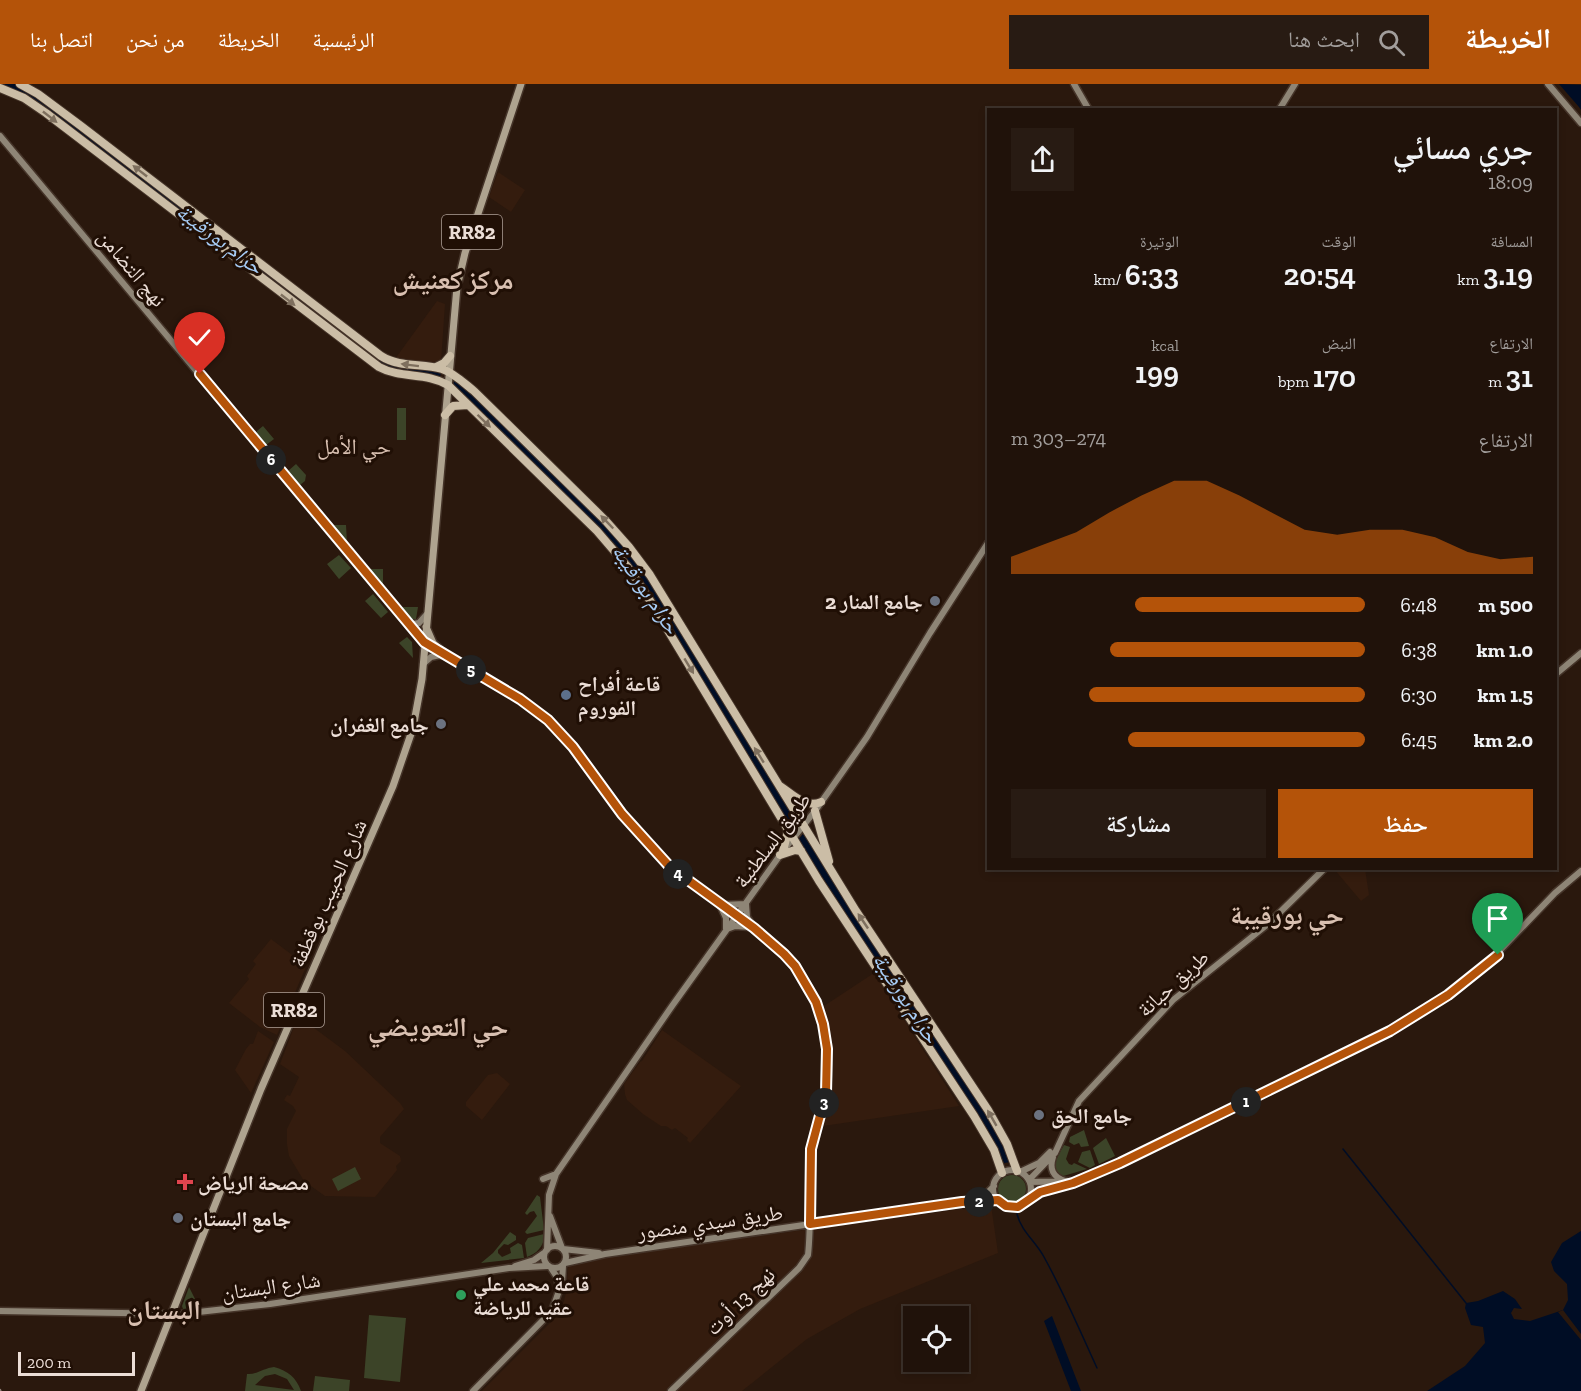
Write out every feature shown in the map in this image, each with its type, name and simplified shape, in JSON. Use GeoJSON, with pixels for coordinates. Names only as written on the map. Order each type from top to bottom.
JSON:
{"type":"FeatureCollection","features":[{"type":"Feature","properties":{"kind":"highway"},"geometry":{"type":"LineString","coordinates":[[20,84],[45,99],[381,356],[397,363],[449,372],[474,391],[605,520],[629,547],[655,583],[830,869],[987,1110],[1007,1144],[1018,1171]]}},
{"type":"Feature","properties":{"kind":"highway"},"geometry":{"type":"LineString","coordinates":[[0,88],[24,98],[46,113],[379,367],[396,374],[432,378],[448,385],[589,524],[627,566],[649,599],[793,839],[974,1116],[994,1150],[1002,1173]]}},
{"type":"Feature","properties":{"kind":"highway"},"geometry":{"type":"LineString","coordinates":[[436,368],[450,356]]}},
{"type":"Feature","properties":{"kind":"highway"},"geometry":{"type":"LineString","coordinates":[[445,415],[453,406],[468,405]]}},
{"type":"Feature","properties":{"kind":"highway"},"geometry":{"type":"LineString","coordinates":[[777,784],[807,804],[813,805],[821,802]]}},
{"type":"Feature","properties":{"kind":"highway"},"geometry":{"type":"LineString","coordinates":[[815,811],[830,869]]}},
{"type":"Feature","properties":{"kind":"highway"},"geometry":{"type":"LineString","coordinates":[[782,853],[788,829]]}},
{"type":"Feature","properties":{"kind":"highway"},"geometry":{"type":"LineString","coordinates":[[782,853],[792,850],[801,851]]}},
{"type":"Feature","properties":{"kind":"main road","name":"RR82"},"geometry":{"type":"LineString","coordinates":[[448,385],[460,270],[521,84]]}},
{"type":"Feature","properties":{"kind":"main road"},"geometry":{"type":"LineString","coordinates":[[1074,84],[1088,108]]}},
{"type":"Feature","properties":{"kind":"main road"},"geometry":{"type":"LineString","coordinates":[[1280,108],[1295,84]]}},
{"type":"Feature","properties":{"kind":"main road"},"geometry":{"type":"LineString","coordinates":[[1548,84],[1581,123]]}},
{"type":"Feature","properties":{"kind":"main road","name":"نهج التضامن"},"geometry":{"type":"LineString","coordinates":[[0,136],[408,625],[424,642],[520,699],[548,720],[567,740],[622,814],[648,844],[670,867],[720,905]]}},
{"type":"Feature","properties":{"kind":"main road","name":"شارع الحبيب بوقطفة"},"geometry":{"type":"LineString","coordinates":[[141,1391],[271,1063],[393,786],[416,717],[448,385]]}},
{"type":"Feature","properties":{"kind":"main road","name":"طريق السلطنية"},"geometry":{"type":"LineString","coordinates":[[546,1251],[550,1215],[549,1195],[556,1173],[726,930],[867,737],[987,545]]}},
{"type":"Feature","properties":{"kind":"main road"},"geometry":{"type":"LineString","coordinates":[[408,625],[419,623],[427,614]]}},
{"type":"Feature","properties":{"kind":"main road"},"geometry":{"type":"LineString","coordinates":[[426,624],[433,643],[445,654]]}},
{"type":"Feature","properties":{"kind":"main road"},"geometry":{"type":"LineString","coordinates":[[1557,673],[1581,653]]}},
{"type":"Feature","properties":{"kind":"main road"},"geometry":{"type":"LineString","coordinates":[[422,665],[431,657],[445,654]]}},
{"type":"Feature","properties":{"kind":"main road","name":"طريق حبانة"},"geometry":{"type":"LineString","coordinates":[[1030,1181],[1055,1153],[1078,1101],[1173,1000],[1268,924],[1323,870]]}},
{"type":"Feature","properties":{"kind":"main road"},"geometry":{"type":"LineString","coordinates":[[1080,1180],[1030,1181],[1018,1171],[1008,1171],[1002,1173],[994,1185],[994,1193],[998,1200],[1006,1206],[1014,1208],[1023,1205],[1029,1198],[1045,1190],[1080,1180],[1120,1163],[1390,1031],[1456,989],[1488,964],[1555,892],[1581,871]]}},
{"type":"Feature","properties":{"kind":"main road"},"geometry":{"type":"LineString","coordinates":[[746,903],[747,917],[753,928],[735,926],[726,930],[726,918],[720,905],[746,903]]}},
{"type":"Feature","properties":{"kind":"main road","name":"نهج 13 أوت"},"geometry":{"type":"LineString","coordinates":[[671,1391],[803,1263],[808,1255],[812,1143],[823,1108],[827,1071],[827,1049],[823,1024],[816,1002],[795,966],[753,928],[720,905]]}},
{"type":"Feature","properties":{"kind":"main road","name":"طريق حبانة"},"geometry":{"type":"LineString","coordinates":[[1018,1171],[1046,1157],[1061,1137]]}},
{"type":"Feature","properties":{"kind":"main road"},"geometry":{"type":"LineString","coordinates":[[1055,1153],[1051,1165],[1053,1172],[1057,1178],[1066,1181]]}},
{"type":"Feature","properties":{"kind":"main road"},"geometry":{"type":"LineString","coordinates":[[543,1179],[556,1173]]}},
{"type":"Feature","properties":{"kind":"main road"},"geometry":{"type":"LineString","coordinates":[[1029,1198],[1030,1181]]}},
{"type":"Feature","properties":{"kind":"main road","name":"طريق سيدي منصور"},"geometry":{"type":"LineString","coordinates":[[962,1202],[987,1192],[994,1185]]}},
{"type":"Feature","properties":{"kind":"main road","name":"طريق سيدي منصور"},"geometry":{"type":"LineString","coordinates":[[564,1264],[605,1254],[962,1202],[998,1200]]}},
{"type":"Feature","properties":{"kind":"main road","name":"طريق السلطنية"},"geometry":{"type":"LineString","coordinates":[[550,1215],[563,1249]]}},
{"type":"Feature","properties":{"kind":"main road"},"geometry":{"type":"LineString","coordinates":[[473,1391],[548,1316],[555,1306],[567,1256],[563,1249],[556,1246],[546,1251],[544,1260],[558,1282],[558,1292]]}},
{"type":"Feature","properties":{"kind":"main road","name":"طريق سيدي منصور"},"geometry":{"type":"LineString","coordinates":[[563,1249],[605,1254]]}},
{"type":"Feature","properties":{"kind":"main road","name":"شارع البستان"},"geometry":{"type":"LineString","coordinates":[[509,1268],[534,1260],[546,1251]]}},
{"type":"Feature","properties":{"kind":"main road"},"geometry":{"type":"LineString","coordinates":[[549,1267],[558,1269],[564,1264]]}},
{"type":"Feature","properties":{"kind":"main road","name":"شارع البستان"},"geometry":{"type":"LineString","coordinates":[[0,1311],[171,1315],[281,1302],[509,1268],[549,1267]]}},
{"type":"Feature","properties":{"kind":"shaded area"},"geometry":{"type":"Polygon","coordinates":[[[498,172],[525,190],[511,212],[489,197],[498,172]]]}},
{"type":"Feature","properties":{"kind":"shaded area"},"geometry":{"type":"Polygon","coordinates":[[[437,301],[445,304],[439,365],[395,359],[437,301]]]}},
{"type":"Feature","properties":{"kind":"shaded area"},"geometry":{"type":"Polygon","coordinates":[[[1335,870],[1365,870],[1369,895],[1361,901],[1335,870]]]}},
{"type":"Feature","properties":{"kind":"shaded area"},"geometry":{"type":"Polygon","coordinates":[[[271,939],[304,964],[305,969],[277,1035],[260,1027],[229,1003],[249,979],[247,976],[256,964],[253,961],[271,939]]]}},
{"type":"Feature","properties":{"kind":"shaded area"},"geometry":{"type":"Polygon","coordinates":[[[874,973],[959,1106],[823,1126],[832,1093],[833,1055],[824,1006],[874,973]]]}},
{"type":"Feature","properties":{"kind":"shaded area"},"geometry":{"type":"Polygon","coordinates":[[[298,1016],[345,1051],[404,1109],[380,1137],[380,1143],[400,1156],[401,1161],[396,1166],[397,1170],[375,1197],[325,1196],[304,1181],[289,1156],[287,1129],[296,1111],[284,1100],[287,1095],[290,1096],[299,1077],[280,1064],[298,1016]]]}},
{"type":"Feature","properties":{"kind":"shaded area"},"geometry":{"type":"Polygon","coordinates":[[[662,1030],[741,1086],[690,1143],[688,1138],[675,1128],[672,1130],[661,1126],[643,1114],[627,1100],[625,1094],[624,1084],[662,1030]]]}},
{"type":"Feature","properties":{"kind":"shaded area"},"geometry":{"type":"Polygon","coordinates":[[[258,1031],[274,1042],[251,1093],[235,1070],[246,1049],[253,1044],[258,1031]]]}},
{"type":"Feature","properties":{"kind":"shaded area"},"geometry":{"type":"Polygon","coordinates":[[[497,1073],[510,1084],[482,1120],[466,1106],[466,1102],[488,1075],[497,1073]]]}},
{"type":"Feature","properties":{"kind":"shaded area"},"geometry":{"type":"Polygon","coordinates":[[[991,1205],[998,1253],[860,1309],[807,1339],[742,1391],[482,1391],[561,1312],[566,1293],[568,1268],[571,1264],[608,1256],[991,1205]]]}},
{"type":"Feature","properties":{"kind":"green space"},"geometry":{"type":"Polygon","coordinates":[[[397,408],[406,408],[406,440],[397,440],[397,408]]]}},
{"type":"Feature","properties":{"kind":"green space"},"geometry":{"type":"Polygon","coordinates":[[[263,426],[274,439],[266,445],[257,434],[263,426]]]}},
{"type":"Feature","properties":{"kind":"green space"},"geometry":{"type":"Polygon","coordinates":[[[296,464],[306,475],[305,481],[300,485],[288,471],[296,464]]]}},
{"type":"Feature","properties":{"kind":"green space"},"geometry":{"type":"Polygon","coordinates":[[[333,525],[346,525],[347,543],[346,542],[333,525]]]}},
{"type":"Feature","properties":{"kind":"green space"},"geometry":{"type":"Polygon","coordinates":[[[339,555],[351,568],[339,579],[327,564],[339,555]]]}},
{"type":"Feature","properties":{"kind":"green space"},"geometry":{"type":"Polygon","coordinates":[[[370,569],[383,569],[383,587],[370,571],[370,569]]]}},
{"type":"Feature","properties":{"kind":"green space"},"geometry":{"type":"Polygon","coordinates":[[[373,594],[388,612],[381,618],[365,601],[373,594]]]}},
{"type":"Feature","properties":{"kind":"green space"},"geometry":{"type":"Polygon","coordinates":[[[400,607],[418,607],[416,619],[409,619],[400,607]]]}},
{"type":"Feature","properties":{"kind":"green space"},"geometry":{"type":"Polygon","coordinates":[[[407,637],[412,642],[413,658],[399,643],[407,637]]]}},
{"type":"Feature","properties":{"kind":"green space"},"geometry":{"type":"Polygon","coordinates":[[[1084,1130],[1089,1146],[1081,1147],[1079,1143],[1074,1145],[1069,1142],[1070,1137],[1084,1130]]]}},
{"type":"Feature","properties":{"kind":"green space"},"geometry":{"type":"Polygon","coordinates":[[[1106,1138],[1115,1156],[1099,1164],[1093,1148],[1106,1138]]]}},
{"type":"Feature","properties":{"kind":"green space"},"geometry":{"type":"Polygon","coordinates":[[[1064,1145],[1070,1147],[1066,1159],[1069,1164],[1074,1163],[1087,1169],[1060,1177],[1055,1165],[1064,1145]]]}},
{"type":"Feature","properties":{"kind":"green space"},"geometry":{"type":"Polygon","coordinates":[[[1090,1150],[1095,1165],[1090,1168],[1078,1162],[1082,1152],[1090,1150]]]}},
{"type":"Feature","properties":{"kind":"green space"},"geometry":{"type":"Polygon","coordinates":[[[355,1167],[361,1179],[338,1191],[332,1179],[355,1167]]]}},
{"type":"Feature","properties":{"kind":"green space"},"geometry":{"type":"Polygon","coordinates":[[[1012,1175],[1022,1179],[1026,1189],[1022,1199],[1012,1203],[1002,1199],[998,1189],[1002,1179],[1012,1175]]]}},
{"type":"Feature","properties":{"kind":"green space"},"geometry":{"type":"Polygon","coordinates":[[[537,1195],[540,1197],[544,1230],[527,1234],[525,1232],[537,1216],[534,1211],[527,1215],[525,1213],[537,1195]]]}},
{"type":"Feature","properties":{"kind":"green space"},"geometry":{"type":"Polygon","coordinates":[[[510,1232],[516,1236],[516,1240],[508,1245],[504,1244],[498,1253],[502,1257],[511,1253],[510,1248],[518,1243],[522,1245],[524,1258],[481,1263],[493,1253],[510,1232]]]}},
{"type":"Feature","properties":{"kind":"green space"},"geometry":{"type":"Polygon","coordinates":[[[544,1234],[540,1248],[527,1257],[525,1243],[528,1238],[544,1234]]]}},
{"type":"Feature","properties":{"kind":"green space"},"geometry":{"type":"Polygon","coordinates":[[[189,1287],[199,1307],[183,1309],[182,1306],[189,1287]]]}},
{"type":"Feature","properties":{"kind":"green space"},"geometry":{"type":"Polygon","coordinates":[[[369,1315],[406,1318],[400,1382],[364,1378],[369,1315]]]}},
{"type":"Feature","properties":{"kind":"green space"},"geometry":{"type":"Polygon","coordinates":[[[274,1367],[291,1375],[301,1391],[245,1391],[247,1374],[274,1367]],[[275,1374],[265,1376],[255,1385],[294,1390],[287,1379],[275,1374]]]}},
{"type":"Feature","properties":{"kind":"green space"},"geometry":{"type":"Polygon","coordinates":[[[315,1376],[350,1380],[349,1391],[313,1391],[315,1376]]]}},
{"type":"Feature","properties":{"kind":"water"},"geometry":{"type":"Polygon","coordinates":[[[0,84],[15,84],[32,93],[383,360],[441,372],[440,377],[389,370],[41,107],[0,84]]]}},
{"type":"Feature","properties":{"kind":"water"},"geometry":{"type":"Polygon","coordinates":[[[1559,84],[1581,85],[1581,110],[1579,107],[1559,84]]]}},
{"type":"Feature","properties":{"kind":"water"},"geometry":{"type":"Polygon","coordinates":[[[454,379],[466,388],[620,540],[691,647],[798,826],[794,831],[697,675],[662,609],[618,547],[453,385],[454,379]]]}},
{"type":"Feature","properties":{"kind":"water"},"geometry":{"type":"Polygon","coordinates":[[[803,834],[1000,1136],[1011,1162],[1004,1163],[988,1130],[798,840],[803,834]]]}},
{"type":"Feature","properties":{"kind":"water"},"geometry":{"type":"Polygon","coordinates":[[[1581,1231],[1581,1391],[1427,1391],[1465,1366],[1485,1343],[1483,1327],[1471,1325],[1465,1308],[1466,1303],[1503,1291],[1515,1299],[1522,1309],[1514,1308],[1511,1313],[1514,1319],[1530,1321],[1563,1310],[1568,1300],[1567,1284],[1554,1271],[1551,1262],[1562,1243],[1581,1231]]]}},
{"type":"Feature","properties":{"kind":"water"},"geometry":{"type":"Polygon","coordinates":[[[1052,1316],[1081,1391],[1071,1391],[1044,1321],[1052,1316]]]}},
{"type":"Feature","properties":{"kind":"pier"},"geometry":{"type":"Polygon","coordinates":[[[1563,1310],[1581,1334],[1581,1340],[1558,1312],[1563,1310]]]}},
{"type":"Feature","properties":{"kind":"waterway"},"geometry":{"type":"LineString","coordinates":[[1343,1149],[1466,1303]]}},
{"type":"Feature","properties":{"kind":"waterway","name":"حزام بورقيبة"},"geometry":{"type":"LineString","coordinates":[[1017,1214],[1022,1226],[1041,1252],[1051,1271],[1097,1368]]}},
{"type":"Feature","properties":{"kind":"place","name":"جامع المنار 2"},"geometry":{"type":"Point","coordinates":[935,601]}},
{"type":"Feature","properties":{"kind":"place","name":"قاعة أفراح الفوروم"},"geometry":{"type":"Point","coordinates":[566,695]}},
{"type":"Feature","properties":{"kind":"place","name":"جامع الغفران"},"geometry":{"type":"Point","coordinates":[441,724]}},
{"type":"Feature","properties":{"kind":"place","name":"جامع الحق"},"geometry":{"type":"Point","coordinates":[1039,1115]}},
{"type":"Feature","properties":{"kind":"place","name":"مصحة الرياض"},"geometry":{"type":"Point","coordinates":[185,1182]}},
{"type":"Feature","properties":{"kind":"place","name":"جامع البستان"},"geometry":{"type":"Point","coordinates":[178,1218]}},
{"type":"Feature","properties":{"kind":"place","name":"قاعة محمد علي عقيد للرياضة"},"geometry":{"type":"Point","coordinates":[461,1295]}},
{"type":"Feature","properties":{"kind":"district","name":"مركز كعنيش"},"geometry":{"type":"Point","coordinates":[453,280]}},
{"type":"Feature","properties":{"kind":"district","name":"حي الأمل"},"geometry":{"type":"Point","coordinates":[354,446]}},
{"type":"Feature","properties":{"kind":"district","name":"حي بورقيبة"},"geometry":{"type":"Point","coordinates":[1287,915]}},
{"type":"Feature","properties":{"kind":"district","name":"حي التعويضي"},"geometry":{"type":"Point","coordinates":[438,1027]}},
{"type":"Feature","properties":{"kind":"district","name":"البستان"},"geometry":{"type":"Point","coordinates":[164,1310]}},
{"type":"Feature","properties":{"kind":"route"},"geometry":{"type":"LineString","coordinates":[[200,374],[424,642],[520,699],[548,720],[573,747],[622,814],[670,867],[754,928],[795,966],[816,1002],[823,1024],[827,1049],[826,1093],[811,1149],[810,1224],[962,1202],[998,1200],[1006,1206],[1018,1207],[1040,1192],[1073,1183],[1120,1163],[1390,1031],[1448,995],[1498,955]]}}]}
